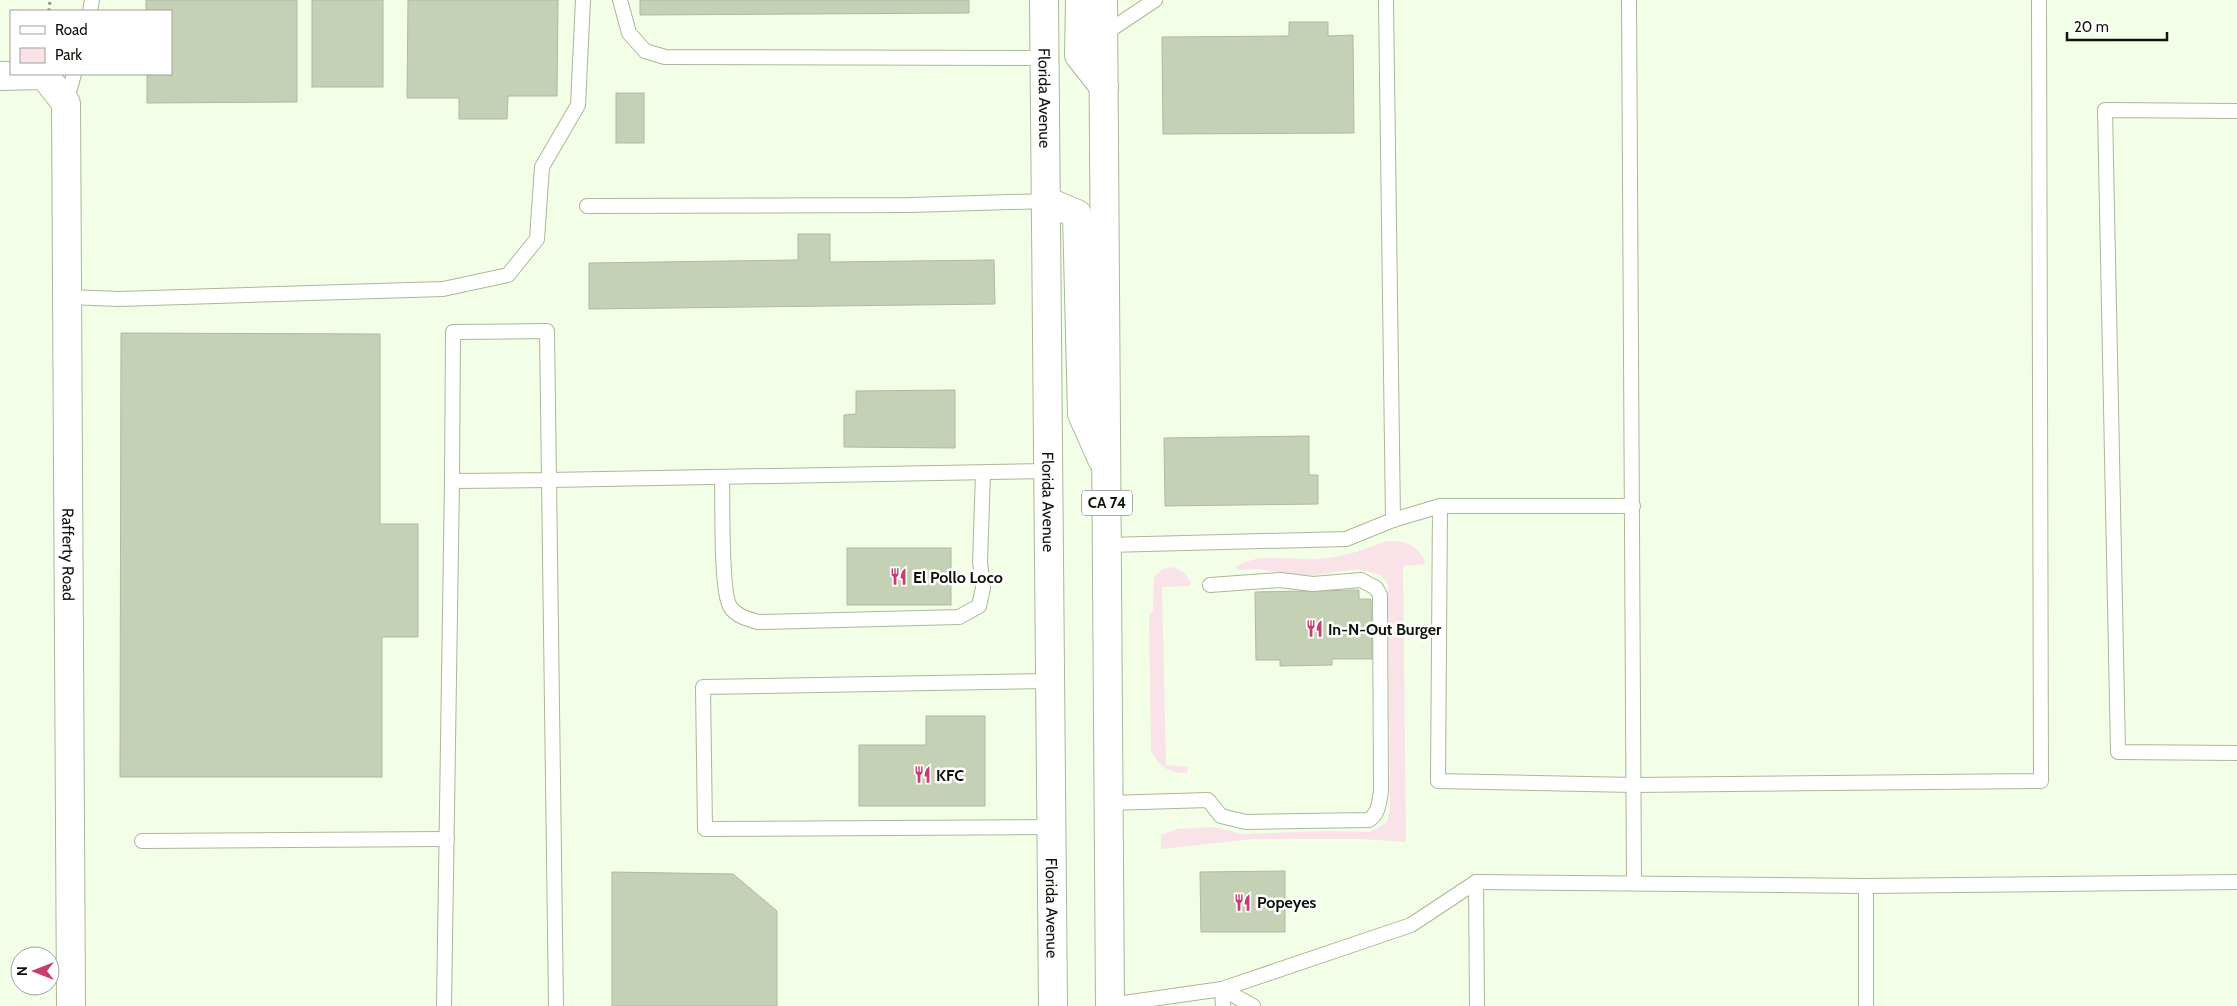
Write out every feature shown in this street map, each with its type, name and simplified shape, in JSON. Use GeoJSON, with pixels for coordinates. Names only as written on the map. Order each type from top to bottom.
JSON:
{"type":"FeatureCollection","features":[{"type":"Feature","properties":{"kind":"main road","name":"Florida Avenue"},"geometry":{"type":"LineString","coordinates":[[1044,0],[1053,1006]]}},
{"type":"Feature","properties":{"kind":"main road"},"geometry":{"type":"LineString","coordinates":[[1080,0],[1079,55],[1104,87]]}},
{"type":"Feature","properties":{"kind":"main road","name":"CA 74"},"geometry":{"type":"LineString","coordinates":[[1103,0],[1110,1005]]}},
{"type":"Feature","properties":{"kind":"main road"},"geometry":{"type":"LineString","coordinates":[[0,76],[44,75],[66,103]]}},
{"type":"Feature","properties":{"kind":"main road","name":"Rafferty Road"},"geometry":{"type":"LineString","coordinates":[[66,103],[71,1006]]}},
{"type":"Feature","properties":{"kind":"main road"},"geometry":{"type":"LineString","coordinates":[[1046,202],[1078,214],[1082,414],[1106,470]]}},
{"type":"Feature","properties":{"kind":"lane"},"geometry":{"type":"LineString","coordinates":[[68,298],[119,299],[443,289],[508,275],[537,240],[542,167],[578,106],[583,0]]}},
{"type":"Feature","properties":{"kind":"lane"},"geometry":{"type":"LineString","coordinates":[[620,0],[629,33],[646,51],[666,57],[1045,58]]}},
{"type":"Feature","properties":{"kind":"lane"},"geometry":{"type":"LineString","coordinates":[[1104,34],[1155,0]]}},
{"type":"Feature","properties":{"kind":"lane"},"geometry":{"type":"LineString","coordinates":[[1386,0],[1393,520]]}},
{"type":"Feature","properties":{"kind":"lane"},"geometry":{"type":"LineString","coordinates":[[1629,0],[1634,883]]}},
{"type":"Feature","properties":{"kind":"lane"},"geometry":{"type":"LineString","coordinates":[[1440,506],[1438,781],[1634,785],[2041,781],[2039,0]]}},
{"type":"Feature","properties":{"kind":"lane"},"geometry":{"type":"LineString","coordinates":[[66,103],[74,75]]}},
{"type":"Feature","properties":{"kind":"lane"},"geometry":{"type":"LineString","coordinates":[[2237,111],[2105,110],[2118,752],[2237,753]]}},
{"type":"Feature","properties":{"kind":"lane"},"geometry":{"type":"LineString","coordinates":[[587,206],[910,205],[1046,202]]}},
{"type":"Feature","properties":{"kind":"lane"},"geometry":{"type":"LineString","coordinates":[[444,1006],[453,332],[547,331],[556,1006]]}},
{"type":"Feature","properties":{"kind":"lane"},"geometry":{"type":"LineString","coordinates":[[452,481],[1048,471]]}},
{"type":"Feature","properties":{"kind":"lane"},"geometry":{"type":"LineString","coordinates":[[722,477],[725,587],[729,607],[740,617],[758,622],[959,617],[979,606],[983,588],[980,562],[982,473]]}},
{"type":"Feature","properties":{"kind":"lane"},"geometry":{"type":"LineString","coordinates":[[1107,545],[1346,539],[1393,520],[1440,506],[1633,506]]}},
{"type":"Feature","properties":{"kind":"lane"},"geometry":{"type":"LineString","coordinates":[[1108,802],[1208,800],[1221,816],[1246,822],[1370,820],[1375,816],[1381,791],[1380,595],[1376,588],[1361,580],[1313,584],[1280,580],[1210,585]]}},
{"type":"Feature","properties":{"kind":"lane"},"geometry":{"type":"LineString","coordinates":[[1050,681],[703,687],[705,829],[1051,827]]}},
{"type":"Feature","properties":{"kind":"lane"},"geometry":{"type":"LineString","coordinates":[[142,841],[447,839]]}},
{"type":"Feature","properties":{"kind":"lane"},"geometry":{"type":"LineString","coordinates":[[1476,882],[1477,1006]]}},
{"type":"Feature","properties":{"kind":"lane"},"geometry":{"type":"LineString","coordinates":[[1110,1005],[1222,990],[1411,926],[1476,882],[1866,886],[2237,882]]}},
{"type":"Feature","properties":{"kind":"lane"},"geometry":{"type":"LineString","coordinates":[[1866,886],[1866,1006]]}},
{"type":"Feature","properties":{"kind":"lane"},"geometry":{"type":"LineString","coordinates":[[1222,990],[1223,1006]]}},
{"type":"Feature","properties":{"kind":"lane"},"geometry":{"type":"LineString","coordinates":[[1222,990],[1252,1006]]}},
{"type":"Feature","properties":{"kind":"green space"},"geometry":{"type":"Polygon","coordinates":[[[1386,541],[1411,545],[1420,552],[1426,564],[1403,566],[1406,842],[1361,839],[1253,839],[1161,849],[1161,835],[1177,829],[1214,827],[1242,834],[1323,831],[1370,832],[1387,822],[1390,809],[1388,585],[1381,575],[1358,569],[1314,575],[1295,575],[1258,569],[1238,570],[1236,567],[1245,562],[1265,558],[1319,559],[1336,557],[1386,541]]]}},
{"type":"Feature","properties":{"kind":"green space"},"geometry":{"type":"Polygon","coordinates":[[[1173,567],[1184,572],[1191,583],[1189,586],[1162,587],[1166,765],[1188,767],[1187,773],[1174,772],[1165,768],[1157,761],[1151,750],[1149,616],[1153,610],[1154,577],[1163,569],[1173,567]]]}},
{"type":"Feature","properties":{"kind":"building"},"geometry":{"type":"Polygon","coordinates":[[[146,0],[297,0],[297,102],[147,103],[147,75],[172,75],[172,10],[146,10],[146,0]]]}},
{"type":"Feature","properties":{"kind":"building"},"geometry":{"type":"Polygon","coordinates":[[[312,0],[383,0],[383,87],[312,87],[312,0]]]}},
{"type":"Feature","properties":{"kind":"building"},"geometry":{"type":"Polygon","coordinates":[[[408,0],[558,0],[557,96],[508,96],[507,119],[459,119],[459,98],[407,98],[408,0]]]}},
{"type":"Feature","properties":{"kind":"building"},"geometry":{"type":"Polygon","coordinates":[[[640,0],[969,0],[969,13],[640,15],[640,0]]]}},
{"type":"Feature","properties":{"kind":"building"},"geometry":{"type":"Polygon","coordinates":[[[1289,22],[1328,22],[1328,36],[1353,35],[1354,133],[1163,134],[1162,37],[1289,36],[1289,22]]]}},
{"type":"Feature","properties":{"kind":"building"},"geometry":{"type":"Polygon","coordinates":[[[616,93],[644,93],[644,143],[616,143],[616,93]]]}},
{"type":"Feature","properties":{"kind":"building"},"geometry":{"type":"Polygon","coordinates":[[[798,234],[830,234],[830,262],[994,260],[995,304],[589,309],[589,263],[798,260],[798,234]]]}},
{"type":"Feature","properties":{"kind":"building"},"geometry":{"type":"Polygon","coordinates":[[[121,333],[380,334],[380,524],[418,524],[418,637],[382,637],[382,777],[120,777],[121,333]]]}},
{"type":"Feature","properties":{"kind":"building"},"geometry":{"type":"Polygon","coordinates":[[[955,390],[955,448],[844,447],[844,415],[856,414],[856,391],[955,390]]]}},
{"type":"Feature","properties":{"kind":"building"},"geometry":{"type":"Polygon","coordinates":[[[1309,436],[1309,475],[1318,475],[1318,504],[1165,506],[1164,438],[1309,436]]]}},
{"type":"Feature","properties":{"kind":"building","name":"El Pollo Loco"},"geometry":{"type":"Polygon","coordinates":[[[847,548],[951,548],[951,605],[847,605],[847,548]]]}},
{"type":"Feature","properties":{"kind":"building","name":"In-N-Out Burger"},"geometry":{"type":"Polygon","coordinates":[[[1359,590],[1359,599],[1371,599],[1372,659],[1332,659],[1332,665],[1280,666],[1280,660],[1256,660],[1255,592],[1359,590]]]}},
{"type":"Feature","properties":{"kind":"building","name":"KFC"},"geometry":{"type":"Polygon","coordinates":[[[926,716],[985,716],[985,806],[859,806],[859,745],[926,745],[926,716]]]}},
{"type":"Feature","properties":{"kind":"building","name":"Popeyes"},"geometry":{"type":"Polygon","coordinates":[[[1285,871],[1285,932],[1201,932],[1200,872],[1285,871]]]}},
{"type":"Feature","properties":{"kind":"building"},"geometry":{"type":"Polygon","coordinates":[[[612,872],[733,874],[777,911],[777,1006],[612,1006],[612,872]]]}},
{"type":"Feature","properties":{"kind":"place","name":"El Pollo Loco"},"geometry":{"type":"Point","coordinates":[899,577]}},
{"type":"Feature","properties":{"kind":"place","name":"In-N-Out Burger"},"geometry":{"type":"Point","coordinates":[1314,629]}},
{"type":"Feature","properties":{"kind":"place","name":"KFC"},"geometry":{"type":"Point","coordinates":[922,775]}},
{"type":"Feature","properties":{"kind":"place","name":"Popeyes"},"geometry":{"type":"Point","coordinates":[1243,902]}}]}
